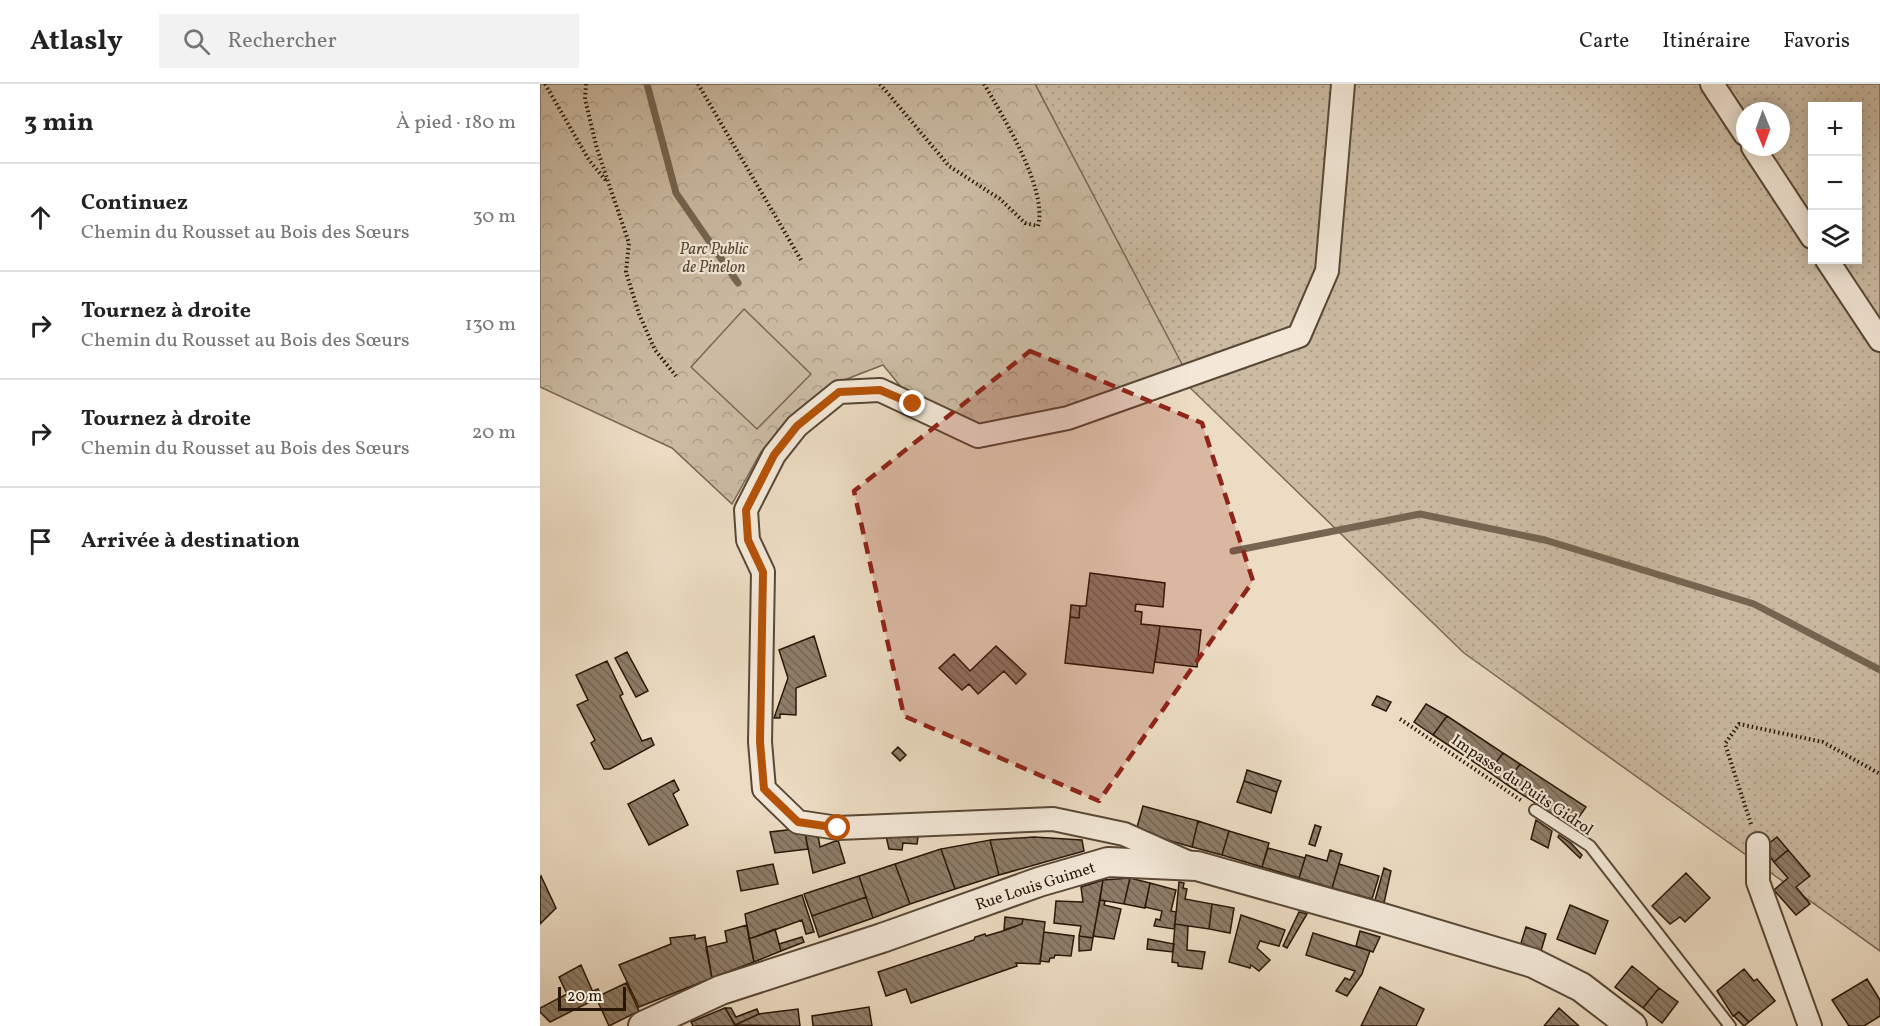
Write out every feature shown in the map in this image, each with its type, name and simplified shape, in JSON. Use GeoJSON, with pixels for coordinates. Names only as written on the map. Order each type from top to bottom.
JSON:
{"type":"FeatureCollection","features":[{"type":"Feature","properties":{"kind":"street"},"geometry":{"type":"LineString","coordinates":[[1197,866],[1124,834],[1053,819],[838,828],[798,822],[764,789],[760,742],[763,572],[748,540],[746,510],[774,455],[791,433],[839,392],[880,390],[978,436],[1068,418],[1299,336],[1326,271],[1344,84]]}},
{"type":"Feature","properties":{"kind":"street"},"geometry":{"type":"LineString","coordinates":[[1712,84],[1736,120]]}},
{"type":"Feature","properties":{"kind":"street"},"geometry":{"type":"LineString","coordinates":[[1759,156],[1808,231]]}},
{"type":"Feature","properties":{"kind":"street"},"geometry":{"type":"LineString","coordinates":[[1830,264],[1880,340]]}},
{"type":"Feature","properties":{"kind":"street"},"geometry":{"type":"LineString","coordinates":[[1758,844],[1758,882],[1810,1026]]}},
{"type":"Feature","properties":{"kind":"street","name":"Rue Louis Guimet"},"geometry":{"type":"LineString","coordinates":[[643,1026],[721,990],[882,938],[1039,882],[1108,861],[1197,866],[1533,963],[1581,987],[1632,1026]]}},
{"type":"Feature","properties":{"kind":"lane","name":"Impasse du Puits Gidrol"},"geometry":{"type":"LineString","coordinates":[[1535,810],[1590,846],[1730,1026]]}},
{"type":"Feature","properties":{"kind":"path"},"geometry":{"type":"LineString","coordinates":[[545,84],[589,160],[610,185]]}},
{"type":"Feature","properties":{"kind":"path"},"geometry":{"type":"LineString","coordinates":[[586,84],[585,99],[594,139],[629,243],[626,272],[639,314],[655,350],[676,376]]}},
{"type":"Feature","properties":{"kind":"path"},"geometry":{"type":"LineString","coordinates":[[698,84],[801,260]]}},
{"type":"Feature","properties":{"kind":"path"},"geometry":{"type":"LineString","coordinates":[[880,84],[949,166],[1000,200],[1024,223],[1038,226],[1041,214],[1031,177],[1011,130],[984,84]]}},
{"type":"Feature","properties":{"kind":"path","name":"Impasse du Puits Gidrol"},"geometry":{"type":"LineString","coordinates":[[1401,719],[1535,810]]}},
{"type":"Feature","properties":{"kind":"path"},"geometry":{"type":"LineString","coordinates":[[1758,844],[1725,744],[1738,724],[1823,742],[1880,774]]}},
{"type":"Feature","properties":{"kind":"highlighted area"},"geometry":{"type":"Polygon","coordinates":[[[1030,351],[1202,423],[1253,581],[1099,801],[904,716],[854,491],[1030,351]]]}},
{"type":"Feature","properties":{"kind":"green space","name":"Parc Public de Pinelon"},"geometry":{"type":"Polygon","coordinates":[[[540,84],[1035,84],[1183,366],[1067,411],[982,427],[901,387],[883,365],[834,384],[790,417],[761,452],[732,504],[672,448],[540,387],[540,84]]]}},
{"type":"Feature","properties":{"kind":"green space"},"geometry":{"type":"Polygon","coordinates":[[[1035,84],[1880,84],[1880,951],[1464,653],[1185,383],[1182,366],[1035,84]]]}},
{"type":"Feature","properties":{"kind":"green space"},"geometry":{"type":"Polygon","coordinates":[[[744,309],[811,374],[757,429],[691,367],[744,309]]]}},
{"type":"Feature","properties":{"kind":"building"},"geometry":{"type":"Polygon","coordinates":[[[1090,573],[1165,583],[1163,607],[1136,604],[1135,611],[1142,612],[1141,624],[1160,626],[1153,673],[1065,663],[1070,617],[1079,618],[1080,606],[1086,606],[1090,573]]]}},
{"type":"Feature","properties":{"kind":"building"},"geometry":{"type":"Polygon","coordinates":[[[1071,605],[1080,606],[1079,618],[1070,617],[1071,605]]]}},
{"type":"Feature","properties":{"kind":"building"},"geometry":{"type":"Polygon","coordinates":[[[1160,626],[1201,630],[1197,667],[1155,662],[1160,626]]]}},
{"type":"Feature","properties":{"kind":"building"},"geometry":{"type":"Polygon","coordinates":[[[814,636],[826,676],[796,688],[796,715],[780,714],[780,718],[774,718],[788,678],[779,650],[814,636]]]}},
{"type":"Feature","properties":{"kind":"building"},"geometry":{"type":"Polygon","coordinates":[[[996,646],[1026,674],[1016,684],[1004,671],[978,694],[969,684],[962,690],[939,668],[954,654],[970,671],[996,646]]]}},
{"type":"Feature","properties":{"kind":"building"},"geometry":{"type":"Polygon","coordinates":[[[627,652],[648,691],[636,697],[615,658],[627,652]]]}},
{"type":"Feature","properties":{"kind":"building"},"geometry":{"type":"Polygon","coordinates":[[[607,661],[623,694],[620,696],[642,741],[651,738],[654,745],[610,769],[604,769],[591,743],[595,740],[577,705],[588,700],[576,675],[607,661]]]}},
{"type":"Feature","properties":{"kind":"building"},"geometry":{"type":"Polygon","coordinates":[[[1377,696],[1391,702],[1386,711],[1372,705],[1377,696]]]}},
{"type":"Feature","properties":{"kind":"building"},"geometry":{"type":"Polygon","coordinates":[[[1426,704],[1447,716],[1433,735],[1414,722],[1426,704]]]}},
{"type":"Feature","properties":{"kind":"building"},"geometry":{"type":"Polygon","coordinates":[[[1447,716],[1503,753],[1489,772],[1433,735],[1447,716]]]}},
{"type":"Feature","properties":{"kind":"building"},"geometry":{"type":"Polygon","coordinates":[[[898,747],[906,755],[900,761],[892,753],[898,747]]]}},
{"type":"Feature","properties":{"kind":"building"},"geometry":{"type":"Polygon","coordinates":[[[1503,753],[1520,764],[1506,784],[1489,772],[1503,753]]]}},
{"type":"Feature","properties":{"kind":"building"},"geometry":{"type":"Polygon","coordinates":[[[1520,764],[1586,807],[1572,827],[1506,784],[1520,764]]]}},
{"type":"Feature","properties":{"kind":"building"},"geometry":{"type":"Polygon","coordinates":[[[1247,770],[1281,781],[1277,792],[1244,781],[1247,770]]]}},
{"type":"Feature","properties":{"kind":"building"},"geometry":{"type":"Polygon","coordinates":[[[674,780],[679,790],[673,794],[688,825],[649,845],[628,804],[674,780]]]}},
{"type":"Feature","properties":{"kind":"building"},"geometry":{"type":"Polygon","coordinates":[[[1244,781],[1277,792],[1271,813],[1237,802],[1244,781]]]}},
{"type":"Feature","properties":{"kind":"building"},"geometry":{"type":"Polygon","coordinates":[[[1143,806],[1198,821],[1192,847],[1136,831],[1143,806]]]}},
{"type":"Feature","properties":{"kind":"building"},"geometry":{"type":"Polygon","coordinates":[[[1536,820],[1552,831],[1548,848],[1531,839],[1536,820]]]}},
{"type":"Feature","properties":{"kind":"building"},"geometry":{"type":"Polygon","coordinates":[[[1198,821],[1229,831],[1222,855],[1192,847],[1198,821]]]}},
{"type":"Feature","properties":{"kind":"building"},"geometry":{"type":"Polygon","coordinates":[[[1315,825],[1321,827],[1315,846],[1309,844],[1315,825]]]}},
{"type":"Feature","properties":{"kind":"building"},"geometry":{"type":"Polygon","coordinates":[[[804,828],[808,849],[775,853],[770,832],[804,828]]]}},
{"type":"Feature","properties":{"kind":"building"},"geometry":{"type":"Polygon","coordinates":[[[804,828],[817,829],[820,847],[838,840],[845,863],[813,873],[804,828]]]}},
{"type":"Feature","properties":{"kind":"building"},"geometry":{"type":"Polygon","coordinates":[[[1229,831],[1269,843],[1262,867],[1222,855],[1229,831]]]}},
{"type":"Feature","properties":{"kind":"building"},"geometry":{"type":"Polygon","coordinates":[[[1559,835],[1571,843],[1582,855],[1580,858],[1558,837],[1559,835]]]}},
{"type":"Feature","properties":{"kind":"building"},"geometry":{"type":"Polygon","coordinates":[[[886,836],[918,837],[917,844],[903,843],[902,850],[889,849],[886,836]]]}},
{"type":"Feature","properties":{"kind":"building"},"geometry":{"type":"Polygon","coordinates":[[[1034,837],[1082,840],[1084,851],[999,875],[990,840],[1034,837]]]}},
{"type":"Feature","properties":{"kind":"building"},"geometry":{"type":"Polygon","coordinates":[[[1777,837],[1788,850],[1774,862],[1763,848],[1777,837]]]}},
{"type":"Feature","properties":{"kind":"building"},"geometry":{"type":"Polygon","coordinates":[[[990,840],[999,875],[955,889],[941,849],[990,840]]]}},
{"type":"Feature","properties":{"kind":"building"},"geometry":{"type":"Polygon","coordinates":[[[1268,848],[1305,858],[1299,878],[1262,867],[1268,848]]]}},
{"type":"Feature","properties":{"kind":"building"},"geometry":{"type":"Polygon","coordinates":[[[941,849],[955,889],[910,904],[895,864],[941,849]]]}},
{"type":"Feature","properties":{"kind":"building"},"geometry":{"type":"Polygon","coordinates":[[[1330,850],[1342,854],[1332,888],[1299,878],[1306,855],[1327,861],[1330,850]]]}},
{"type":"Feature","properties":{"kind":"building"},"geometry":{"type":"Polygon","coordinates":[[[1788,850],[1810,876],[1796,887],[1810,904],[1796,915],[1774,890],[1788,878],[1774,862],[1788,850]]]}},
{"type":"Feature","properties":{"kind":"building"},"geometry":{"type":"Polygon","coordinates":[[[773,864],[778,884],[741,891],[737,871],[773,864]]]}},
{"type":"Feature","properties":{"kind":"building"},"geometry":{"type":"Polygon","coordinates":[[[895,864],[910,904],[873,918],[859,876],[895,864]]]}},
{"type":"Feature","properties":{"kind":"building"},"geometry":{"type":"Polygon","coordinates":[[[1339,864],[1379,876],[1372,899],[1332,888],[1339,864]]]}},
{"type":"Feature","properties":{"kind":"building"},"geometry":{"type":"Polygon","coordinates":[[[1384,868],[1391,871],[1384,903],[1375,900],[1384,868]]]}},
{"type":"Feature","properties":{"kind":"building"},"geometry":{"type":"Polygon","coordinates":[[[1686,873],[1710,898],[1685,922],[1680,917],[1670,924],[1652,906],[1686,873]]]}},
{"type":"Feature","properties":{"kind":"building"},"geometry":{"type":"Polygon","coordinates":[[[541,876],[556,908],[540,924],[540,878],[541,876]]]}},
{"type":"Feature","properties":{"kind":"building"},"geometry":{"type":"Polygon","coordinates":[[[859,876],[866,897],[812,916],[804,894],[859,876]]]}},
{"type":"Feature","properties":{"kind":"building"},"geometry":{"type":"Polygon","coordinates":[[[1130,878],[1124,904],[1100,900],[1103,880],[1130,878]]]}},
{"type":"Feature","properties":{"kind":"building"},"geometry":{"type":"Polygon","coordinates":[[[1130,878],[1150,883],[1145,908],[1124,904],[1130,878]]]}},
{"type":"Feature","properties":{"kind":"building"},"geometry":{"type":"Polygon","coordinates":[[[1103,880],[1093,938],[1079,936],[1081,926],[1054,923],[1056,901],[1083,902],[1081,887],[1103,880]]]}},
{"type":"Feature","properties":{"kind":"building"},"geometry":{"type":"Polygon","coordinates":[[[1179,882],[1184,883],[1183,888],[1187,889],[1185,899],[1212,904],[1209,929],[1175,924],[1179,882]]]}},
{"type":"Feature","properties":{"kind":"building"},"geometry":{"type":"Polygon","coordinates":[[[1150,883],[1176,890],[1171,911],[1176,912],[1174,929],[1154,926],[1156,919],[1160,920],[1162,911],[1145,907],[1150,883]]]}},
{"type":"Feature","properties":{"kind":"building"},"geometry":{"type":"Polygon","coordinates":[[[802,895],[814,932],[806,934],[802,920],[749,939],[745,914],[802,895]]]}},
{"type":"Feature","properties":{"kind":"building"},"geometry":{"type":"Polygon","coordinates":[[[866,897],[873,918],[819,937],[812,916],[866,897]]]}},
{"type":"Feature","properties":{"kind":"building"},"geometry":{"type":"Polygon","coordinates":[[[1100,900],[1105,901],[1104,905],[1121,909],[1114,939],[1093,936],[1100,900]]]}},
{"type":"Feature","properties":{"kind":"building"},"geometry":{"type":"Polygon","coordinates":[[[1212,904],[1234,908],[1230,933],[1209,929],[1212,904]]]}},
{"type":"Feature","properties":{"kind":"building"},"geometry":{"type":"Polygon","coordinates":[[[1570,905],[1608,921],[1595,954],[1557,939],[1570,905]]]}},
{"type":"Feature","properties":{"kind":"building"},"geometry":{"type":"Polygon","coordinates":[[[1299,912],[1307,914],[1287,948],[1283,946],[1299,912]]]}},
{"type":"Feature","properties":{"kind":"building"},"geometry":{"type":"Polygon","coordinates":[[[1241,915],[1285,930],[1279,946],[1260,941],[1257,948],[1270,960],[1259,971],[1251,965],[1250,968],[1229,962],[1241,915]]]}},
{"type":"Feature","properties":{"kind":"building"},"geometry":{"type":"Polygon","coordinates":[[[1005,917],[1023,919],[1022,924],[1004,930],[1005,917]]]}},
{"type":"Feature","properties":{"kind":"building"},"geometry":{"type":"Polygon","coordinates":[[[1023,919],[1045,922],[1040,964],[1016,963],[1017,966],[911,1003],[906,989],[886,996],[878,972],[974,940],[975,937],[1006,930],[1022,924],[1023,919]]]}},
{"type":"Feature","properties":{"kind":"building"},"geometry":{"type":"Polygon","coordinates":[[[1175,924],[1188,926],[1187,950],[1205,952],[1202,969],[1178,966],[1178,963],[1172,962],[1175,924]]]}},
{"type":"Feature","properties":{"kind":"building"},"geometry":{"type":"Polygon","coordinates":[[[747,925],[754,962],[712,978],[706,947],[727,942],[725,931],[747,925]]]}},
{"type":"Feature","properties":{"kind":"building"},"geometry":{"type":"Polygon","coordinates":[[[1526,927],[1546,934],[1541,951],[1521,943],[1526,927]]]}},
{"type":"Feature","properties":{"kind":"building"},"geometry":{"type":"Polygon","coordinates":[[[775,929],[781,951],[754,962],[749,939],[775,929]]]}},
{"type":"Feature","properties":{"kind":"building"},"geometry":{"type":"Polygon","coordinates":[[[1360,931],[1380,937],[1373,952],[1356,946],[1360,931]]]}},
{"type":"Feature","properties":{"kind":"building"},"geometry":{"type":"Polygon","coordinates":[[[1044,932],[1074,936],[1071,956],[1055,955],[1054,958],[1050,958],[1049,962],[1040,961],[1044,932]]]}},
{"type":"Feature","properties":{"kind":"building"},"geometry":{"type":"Polygon","coordinates":[[[1313,933],[1370,951],[1362,974],[1347,996],[1336,991],[1345,978],[1350,980],[1355,971],[1306,955],[1313,933]]]}},
{"type":"Feature","properties":{"kind":"building"},"geometry":{"type":"Polygon","coordinates":[[[695,935],[695,939],[705,937],[712,978],[639,1007],[619,965],[671,944],[670,938],[695,935]]]}},
{"type":"Feature","properties":{"kind":"building"},"geometry":{"type":"Polygon","coordinates":[[[1079,936],[1093,938],[1091,950],[1079,951],[1079,936]]]}},
{"type":"Feature","properties":{"kind":"building"},"geometry":{"type":"Polygon","coordinates":[[[802,937],[804,942],[781,951],[779,944],[802,937]]]}},
{"type":"Feature","properties":{"kind":"building"},"geometry":{"type":"Polygon","coordinates":[[[1148,939],[1174,944],[1173,952],[1147,949],[1148,939]]]}},
{"type":"Feature","properties":{"kind":"building"},"geometry":{"type":"Polygon","coordinates":[[[581,965],[596,999],[550,1022],[540,1012],[540,1008],[567,994],[559,977],[581,965]]]}},
{"type":"Feature","properties":{"kind":"building"},"geometry":{"type":"Polygon","coordinates":[[[1632,966],[1659,988],[1643,1008],[1615,987],[1632,966]]]}},
{"type":"Feature","properties":{"kind":"building"},"geometry":{"type":"Polygon","coordinates":[[[1744,969],[1754,981],[1757,979],[1775,1001],[1749,1022],[1739,1012],[1733,1016],[1717,991],[1744,969]]]}},
{"type":"Feature","properties":{"kind":"building"},"geometry":{"type":"Polygon","coordinates":[[[1867,979],[1880,1000],[1880,1016],[1864,1026],[1849,1026],[1832,1000],[1867,979]]]}},
{"type":"Feature","properties":{"kind":"building"},"geometry":{"type":"Polygon","coordinates":[[[626,983],[639,1011],[609,1026],[593,991],[598,989],[601,995],[626,983]]]}},
{"type":"Feature","properties":{"kind":"building"},"geometry":{"type":"Polygon","coordinates":[[[1380,987],[1424,1009],[1416,1026],[1361,1026],[1380,987]]]}},
{"type":"Feature","properties":{"kind":"building"},"geometry":{"type":"Polygon","coordinates":[[[1659,988],[1678,1002],[1662,1023],[1643,1008],[1659,988]]]}},
{"type":"Feature","properties":{"kind":"building"},"geometry":{"type":"Polygon","coordinates":[[[869,1007],[872,1026],[813,1026],[812,1016],[869,1007]]]}},
{"type":"Feature","properties":{"kind":"building"},"geometry":{"type":"Polygon","coordinates":[[[725,1008],[731,1008],[736,1017],[757,1009],[759,1014],[735,1025],[725,1008]]]}},
{"type":"Feature","properties":{"kind":"building"},"geometry":{"type":"Polygon","coordinates":[[[725,1008],[736,1026],[693,1026],[691,1022],[725,1008]]]}},
{"type":"Feature","properties":{"kind":"building"},"geometry":{"type":"Polygon","coordinates":[[[1559,1008],[1579,1026],[1544,1026],[1559,1008]]]}},
{"type":"Feature","properties":{"kind":"building"},"geometry":{"type":"Polygon","coordinates":[[[798,1009],[800,1026],[735,1025],[759,1014],[798,1009]]]}},
{"type":"Feature","properties":{"kind":"building"},"geometry":{"type":"Polygon","coordinates":[[[1739,1012],[1749,1022],[1744,1026],[1734,1016],[1739,1012]]]}},
{"type":"Feature","properties":{"kind":"waterway"},"geometry":{"type":"LineString","coordinates":[[647,84],[676,193],[738,283]]}},
{"type":"Feature","properties":{"kind":"waterway"},"geometry":{"type":"LineString","coordinates":[[1233,551],[1420,514],[1545,540],[1754,604],[1880,670]]}},
{"type":"Feature","properties":{"kind":"route"},"geometry":{"type":"LineString","coordinates":[[838,828],[798,822],[764,789],[760,742],[763,572],[748,540],[746,510],[774,455],[797,426],[839,392],[880,390],[913,404]]}}]}
